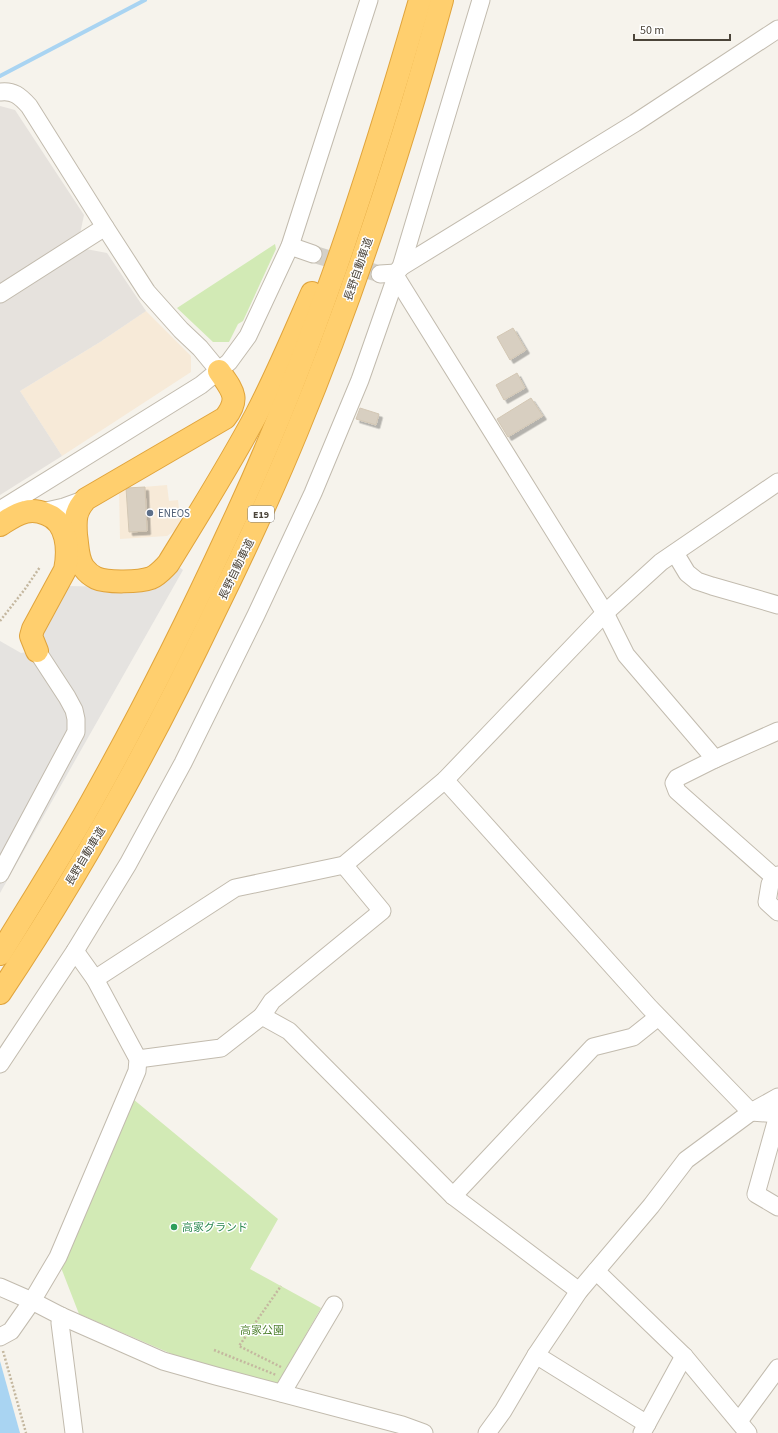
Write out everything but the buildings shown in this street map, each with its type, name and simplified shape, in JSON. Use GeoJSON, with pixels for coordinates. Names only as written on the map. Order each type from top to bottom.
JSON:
{"type":"FeatureCollection","features":[{"type":"Feature","properties":{"kind":"highway","name":"長野自動車道"},"geometry":{"type":"LineString","coordinates":[[0,954],[97,792],[154,685],[231,527],[276,423],[332,278],[369,171],[420,0]]}},
{"type":"Feature","properties":{"kind":"highway","name":"長野自動車道"},"geometry":{"type":"LineString","coordinates":[[0,993],[71,880],[115,805],[173,697],[251,538],[297,432],[359,270],[397,155],[442,0]]}},
{"type":"Feature","properties":{"kind":"highway"},"geometry":{"type":"LineString","coordinates":[[219,371],[229,386],[234,398],[234,405],[225,418],[86,498],[80,506],[76,514],[75,524],[80,561],[90,574],[96,578],[106,580],[142,580],[152,578],[168,564],[183,540],[256,414],[289,345],[318,280],[358,166],[400,69]]}},
{"type":"Feature","properties":{"kind":"highway"},"geometry":{"type":"LineString","coordinates":[[0,525],[24,512],[34,511],[42,512],[51,516],[63,528],[65,535],[65,570],[33,629],[31,636],[36,651]]}},
{"type":"Feature","properties":{"kind":"street"},"geometry":{"type":"LineString","coordinates":[[0,510],[182,396],[219,371],[229,362],[248,336],[290,246],[369,0]]}},
{"type":"Feature","properties":{"kind":"street"},"geometry":{"type":"LineString","coordinates":[[0,1064],[74,951],[128,864],[184,763],[314,493],[360,380],[481,0]]}},
{"type":"Feature","properties":{"kind":"street"},"geometry":{"type":"LineString","coordinates":[[393,273],[635,123],[778,29]]}},
{"type":"Feature","properties":{"kind":"street"},"geometry":{"type":"LineString","coordinates":[[0,92],[6,91],[13,93],[21,97],[29,106],[147,292],[176,326],[200,348],[219,371]]}},
{"type":"Feature","properties":{"kind":"street"},"geometry":{"type":"LineString","coordinates":[[0,294],[105,227]]}},
{"type":"Feature","properties":{"kind":"street"},"geometry":{"type":"LineString","coordinates":[[290,246],[313,254]]}},
{"type":"Feature","properties":{"kind":"street"},"geometry":{"type":"LineString","coordinates":[[393,273],[605,613],[626,655],[715,759]]}},
{"type":"Feature","properties":{"kind":"street"},"geometry":{"type":"LineString","coordinates":[[95,979],[235,888],[344,865],[445,780],[605,613],[661,562],[778,482]]}},
{"type":"Feature","properties":{"kind":"street"},"geometry":{"type":"LineString","coordinates":[[42,512],[64,507],[86,498]]}},
{"type":"Feature","properties":{"kind":"street"},"geometry":{"type":"LineString","coordinates":[[674,553],[688,573],[697,581],[778,605]]}},
{"type":"Feature","properties":{"kind":"street"},"geometry":{"type":"LineString","coordinates":[[56,587],[70,579],[90,574]]}},
{"type":"Feature","properties":{"kind":"street"},"geometry":{"type":"LineString","coordinates":[[0,874],[76,732],[74,710],[36,651]]}},
{"type":"Feature","properties":{"kind":"street"},"geometry":{"type":"LineString","coordinates":[[778,731],[677,778],[674,784],[677,791],[776,876],[770,884],[767,902],[778,912]]}},
{"type":"Feature","properties":{"kind":"street"},"geometry":{"type":"LineString","coordinates":[[445,780],[658,1017],[751,1112],[778,1115],[756,1194],[778,1207]]}},
{"type":"Feature","properties":{"kind":"street"},"geometry":{"type":"LineString","coordinates":[[138,1059],[221,1048],[262,1016],[272,1001],[382,911],[344,865]]}},
{"type":"Feature","properties":{"kind":"street"},"geometry":{"type":"LineString","coordinates":[[2,1340],[32,1301],[58,1257],[137,1071],[138,1059],[95,979],[74,951]]}},
{"type":"Feature","properties":{"kind":"street"},"geometry":{"type":"LineString","coordinates":[[262,1016],[289,1031],[453,1196],[579,1291]]}},
{"type":"Feature","properties":{"kind":"street"},"geometry":{"type":"LineString","coordinates":[[453,1196],[593,1047],[633,1037],[658,1017]]}},
{"type":"Feature","properties":{"kind":"street"},"geometry":{"type":"LineString","coordinates":[[487,1433],[503,1411],[536,1355],[579,1291],[651,1206],[686,1160],[751,1112],[778,1097]]}},
{"type":"Feature","properties":{"kind":"street"},"geometry":{"type":"LineString","coordinates":[[596,1271],[684,1356],[743,1427],[778,1368]]}},
{"type":"Feature","properties":{"kind":"street"},"geometry":{"type":"LineString","coordinates":[[0,1287],[163,1361],[402,1425],[424,1433]]}},
{"type":"Feature","properties":{"kind":"street"},"geometry":{"type":"LineString","coordinates":[[282,1393],[334,1305]]}},
{"type":"Feature","properties":{"kind":"street"},"geometry":{"type":"LineString","coordinates":[[61,1316],[60,1323],[74,1433]]}},
{"type":"Feature","properties":{"kind":"street"},"geometry":{"type":"LineString","coordinates":[[536,1355],[645,1429],[684,1356]]}},
{"type":"Feature","properties":{"kind":"path"},"geometry":{"type":"LineString","coordinates":[[0,620],[25,589],[40,567]]}},
{"type":"Feature","properties":{"kind":"path"},"geometry":{"type":"LineString","coordinates":[[281,1286],[239,1346],[294,1374]]}},
{"type":"Feature","properties":{"kind":"path"},"geometry":{"type":"LineString","coordinates":[[2,1340],[26,1433]]}},
{"type":"Feature","properties":{"kind":"path"},"geometry":{"type":"LineString","coordinates":[[214,1350],[276,1374]]}},
{"type":"Feature","properties":{"kind":"shaded area"},"geometry":{"type":"Polygon","coordinates":[[[0,106],[15,110],[84,215],[80,234],[0,284],[0,106]]]}},
{"type":"Feature","properties":{"kind":"shaded area"},"geometry":{"type":"Polygon","coordinates":[[[86,249],[107,253],[146,311],[100,342],[20,391],[62,456],[0,495],[0,303],[86,249]]]}},
{"type":"Feature","properties":{"kind":"shaded area"},"geometry":{"type":"Polygon","coordinates":[[[146,311],[191,356],[191,372],[62,456],[20,391],[100,342],[146,311]]]}},
{"type":"Feature","properties":{"kind":"shaded area","name":"ENEOS"},"geometry":{"type":"Polygon","coordinates":[[[167,485],[169,501],[178,500],[181,526],[167,536],[120,539],[119,489],[167,485]]]}},
{"type":"Feature","properties":{"kind":"shaded area"},"geometry":{"type":"Polygon","coordinates":[[[175,564],[183,570],[0,893],[0,641],[21,653],[27,652],[66,586],[124,587],[175,564]]]}},
{"type":"Feature","properties":{"kind":"green space"},"geometry":{"type":"Polygon","coordinates":[[[275,244],[276,249],[243,321],[238,324],[229,342],[213,342],[177,308],[275,244]]]}},
{"type":"Feature","properties":{"kind":"green space","name":"高家グランド"},"geometry":{"type":"Polygon","coordinates":[[[133,1099],[278,1219],[250,1269],[321,1308],[277,1385],[195,1364],[79,1314],[60,1265],[133,1099]]]}},
{"type":"Feature","properties":{"kind":"water"},"geometry":{"type":"Polygon","coordinates":[[[0,1361],[20,1433],[0,1433],[0,1361]]]}},
{"type":"Feature","properties":{"kind":"waterway"},"geometry":{"type":"LineString","coordinates":[[0,76],[145,0]]}},
{"type":"Feature","properties":{"kind":"tunnel"},"geometry":{"type":"LineString","coordinates":[[313,254],[380,274]]}},
{"type":"Feature","properties":{"kind":"place","name":"ENEOS"},"geometry":{"type":"Point","coordinates":[150,513]}},
{"type":"Feature","properties":{"kind":"place","name":"高家グランド"},"geometry":{"type":"Point","coordinates":[174,1227]}},
{"type":"Feature","properties":{"kind":"park label","name":"高家公園"},"geometry":{"type":"Point","coordinates":[262,1330]}}]}
